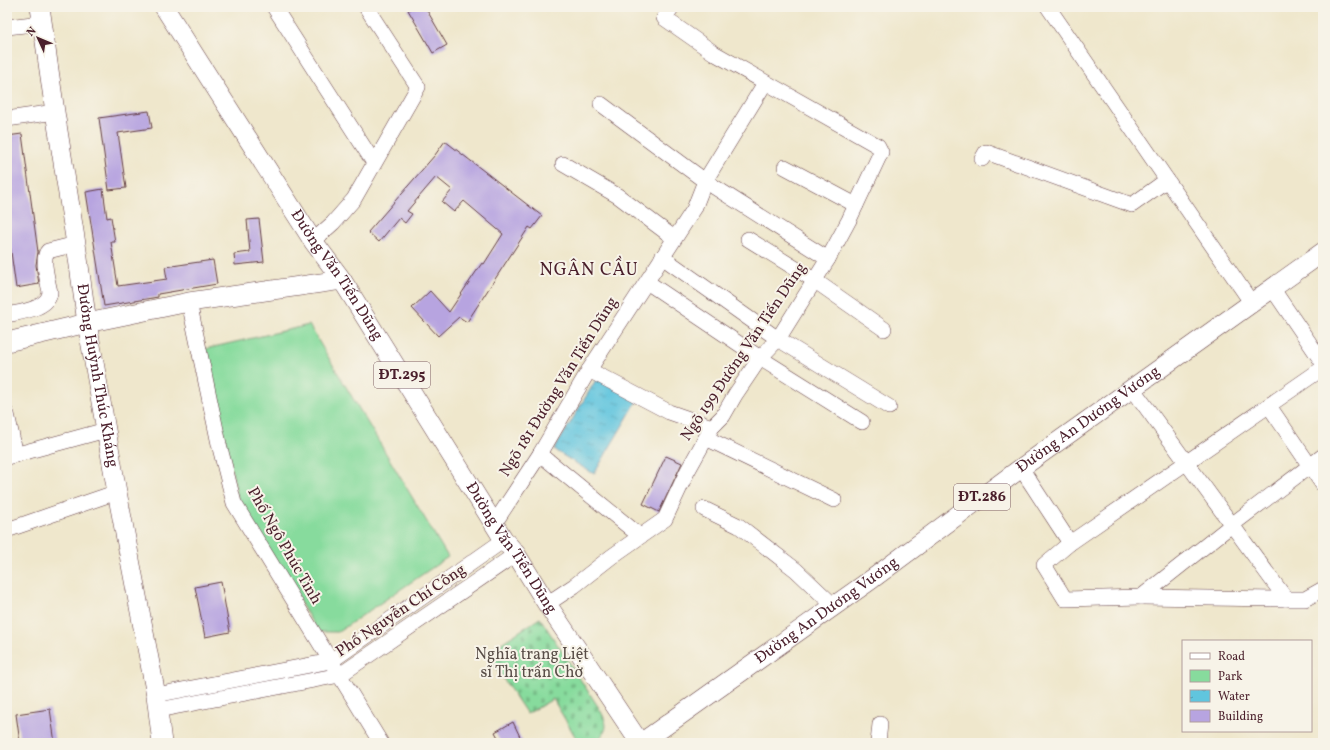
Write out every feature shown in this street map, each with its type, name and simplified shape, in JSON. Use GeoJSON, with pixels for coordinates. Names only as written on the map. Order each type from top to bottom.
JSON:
{"type":"FeatureCollection","features":[{"type":"Feature","properties":{"kind":"main road","name":"Đường Văn Tiến Dũng"},"geometry":{"type":"LineString","coordinates":[[164,7],[313,241],[342,280],[494,524],[546,604],[641,743]]}},
{"type":"Feature","properties":{"kind":"main road","name":"Đường Huỳnh Thúc Kháng"},"geometry":{"type":"LineString","coordinates":[[41,15],[87,323],[157,702],[162,743]]}},
{"type":"Feature","properties":{"kind":"main road","name":"Đường An Dương Vương"},"geometry":{"type":"LineString","coordinates":[[641,743],[834,606],[1021,468],[1204,338],[1251,302],[1323,252]]}},
{"type":"Feature","properties":{"kind":"main road"},"geometry":{"type":"LineString","coordinates":[[7,342],[87,323],[189,302],[342,280]]}},
{"type":"Feature","properties":{"kind":"street"},"geometry":{"type":"LineString","coordinates":[[274,7],[374,163]]}},
{"type":"Feature","properties":{"kind":"street"},"geometry":{"type":"LineString","coordinates":[[313,241],[333,223],[354,199],[418,87],[366,7]]}},
{"type":"Feature","properties":{"kind":"street"},"geometry":{"type":"LineString","coordinates":[[672,7],[664,18],[714,53],[765,83]]}},
{"type":"Feature","properties":{"kind":"street"},"geometry":{"type":"LineString","coordinates":[[1048,7],[1251,302]]}},
{"type":"Feature","properties":{"kind":"street"},"geometry":{"type":"LineString","coordinates":[[7,27],[41,15]]}},
{"type":"Feature","properties":{"kind":"street","name":"Ngõ 199 Đường Văn Tiến Dũng"},"geometry":{"type":"LineString","coordinates":[[546,604],[574,586],[640,536],[666,519],[687,472],[709,433],[723,416],[760,358],[778,339],[793,317],[828,258],[856,205],[881,152],[878,146],[765,83]]}},
{"type":"Feature","properties":{"kind":"street","name":"Ngõ 181 Đường Văn Tiến Dũng"},"geometry":{"type":"LineString","coordinates":[[494,524],[540,454],[589,370],[694,209],[705,181],[765,83]]}},
{"type":"Feature","properties":{"kind":"street"},"geometry":{"type":"LineString","coordinates":[[601,104],[705,181],[828,258]]}},
{"type":"Feature","properties":{"kind":"street"},"geometry":{"type":"LineString","coordinates":[[7,119],[55,112]]}},
{"type":"Feature","properties":{"kind":"street"},"geometry":{"type":"LineString","coordinates":[[982,159],[986,152],[1132,205],[1167,180]]}},
{"type":"Feature","properties":{"kind":"street"},"geometry":{"type":"LineString","coordinates":[[563,164],[618,196],[674,238]]}},
{"type":"Feature","properties":{"kind":"street"},"geometry":{"type":"LineString","coordinates":[[785,167],[856,205]]}},
{"type":"Feature","properties":{"kind":"street"},"geometry":{"type":"LineString","coordinates":[[748,239],[814,280],[884,329]]}},
{"type":"Feature","properties":{"kind":"street"},"geometry":{"type":"LineString","coordinates":[[7,315],[41,306],[46,301],[50,296],[50,292],[44,259],[46,253],[48,251],[76,244]]}},
{"type":"Feature","properties":{"kind":"street"},"geometry":{"type":"LineString","coordinates":[[662,257],[778,339],[889,407]]}},
{"type":"Feature","properties":{"kind":"street"},"geometry":{"type":"LineString","coordinates":[[647,282],[760,358],[862,422]]}},
{"type":"Feature","properties":{"kind":"street"},"geometry":{"type":"LineString","coordinates":[[1272,288],[1323,363]]}},
{"type":"Feature","properties":{"kind":"street","name":"Phố Ngô Phúc Tinh"},"geometry":{"type":"LineString","coordinates":[[189,302],[219,444],[234,503],[381,743]]}},
{"type":"Feature","properties":{"kind":"street"},"geometry":{"type":"LineString","coordinates":[[1323,368],[1070,543],[1044,565],[1065,598],[1141,597],[1305,599],[1323,589]]}},
{"type":"Feature","properties":{"kind":"street"},"geometry":{"type":"LineString","coordinates":[[589,370],[834,500]]}},
{"type":"Feature","properties":{"kind":"street"},"geometry":{"type":"LineString","coordinates":[[1132,388],[1286,599]]}},
{"type":"Feature","properties":{"kind":"street"},"geometry":{"type":"LineString","coordinates":[[1269,406],[1323,485]]}},
{"type":"Feature","properties":{"kind":"street"},"geometry":{"type":"LineString","coordinates":[[7,414],[11,456],[106,430]]}},
{"type":"Feature","properties":{"kind":"street"},"geometry":{"type":"LineString","coordinates":[[540,454],[640,536]]}},
{"type":"Feature","properties":{"kind":"street"},"geometry":{"type":"LineString","coordinates":[[1141,597],[1323,456]]}},
{"type":"Feature","properties":{"kind":"street"},"geometry":{"type":"LineString","coordinates":[[1021,468],[1070,543]]}},
{"type":"Feature","properties":{"kind":"street"},"geometry":{"type":"LineString","coordinates":[[7,530],[117,492]]}},
{"type":"Feature","properties":{"kind":"street"},"geometry":{"type":"LineString","coordinates":[[704,509],[738,526],[796,570],[834,606]]}},
{"type":"Feature","properties":{"kind":"street","name":"Phố Nguyễn Chí Công"},"geometry":{"type":"LineString","coordinates":[[157,702],[331,661],[510,547]]}},
{"type":"Feature","properties":{"kind":"street","name":"Phố Nguyễn Chí Công"},"geometry":{"type":"LineString","coordinates":[[157,702],[340,675],[510,547]]}},
{"type":"Feature","properties":{"kind":"street"},"geometry":{"type":"LineString","coordinates":[[878,743],[880,724]]}},
{"type":"Feature","properties":{"kind":"green space"},"geometry":{"type":"Polygon","coordinates":[[[309,325],[448,557],[338,632],[318,632],[238,499],[205,349],[309,325]]]}},
{"type":"Feature","properties":{"kind":"green space","name":"Nghĩa trang Liệt sĩ Thị trấn Chờ"},"geometry":{"type":"Polygon","coordinates":[[[540,618],[604,718],[606,723],[605,730],[594,743],[579,743],[553,699],[527,714],[486,653],[540,618]]]}},
{"type":"Feature","properties":{"kind":"water"},"geometry":{"type":"Polygon","coordinates":[[[597,378],[637,401],[594,474],[554,450],[597,378]]]}},
{"type":"Feature","properties":{"kind":"building"},"geometry":{"type":"Polygon","coordinates":[[[413,7],[425,7],[447,45],[433,53],[408,10],[413,7]]]}},
{"type":"Feature","properties":{"kind":"building"},"geometry":{"type":"Polygon","coordinates":[[[149,111],[152,128],[118,133],[126,188],[109,190],[99,118],[149,111]]]}},
{"type":"Feature","properties":{"kind":"building"},"geometry":{"type":"Polygon","coordinates":[[[22,134],[38,252],[36,265],[39,284],[16,288],[7,223],[7,136],[22,134]]]}},
{"type":"Feature","properties":{"kind":"building"},"geometry":{"type":"Polygon","coordinates":[[[445,141],[542,216],[532,229],[529,227],[467,322],[459,317],[438,336],[412,308],[430,291],[449,312],[482,263],[484,264],[503,234],[464,201],[454,212],[442,202],[452,190],[436,177],[407,211],[412,214],[405,223],[399,218],[379,242],[368,232],[435,155],[445,141]]]}},
{"type":"Feature","properties":{"kind":"building"},"geometry":{"type":"Polygon","coordinates":[[[103,189],[107,218],[111,217],[115,242],[111,242],[118,286],[167,279],[165,267],[213,260],[217,284],[158,294],[158,297],[104,306],[86,192],[103,189]]]}},
{"type":"Feature","properties":{"kind":"building"},"geometry":{"type":"Polygon","coordinates":[[[259,219],[264,262],[235,265],[234,254],[250,252],[247,220],[259,219]]]}},
{"type":"Feature","properties":{"kind":"building"},"geometry":{"type":"Polygon","coordinates":[[[666,456],[682,463],[659,512],[643,504],[666,456]]]}},
{"type":"Feature","properties":{"kind":"building"},"geometry":{"type":"Polygon","coordinates":[[[221,582],[230,632],[205,637],[195,587],[221,582]]]}},
{"type":"Feature","properties":{"kind":"building"},"geometry":{"type":"Polygon","coordinates":[[[50,709],[55,743],[20,743],[16,714],[50,709]]]}},
{"type":"Feature","properties":{"kind":"building"},"geometry":{"type":"Polygon","coordinates":[[[513,722],[523,743],[501,743],[495,732],[513,722]]]}},
{"type":"Feature","properties":{"kind":"district","name":"NGÂN CẦU"},"geometry":{"type":"Point","coordinates":[589,270]}}]}
